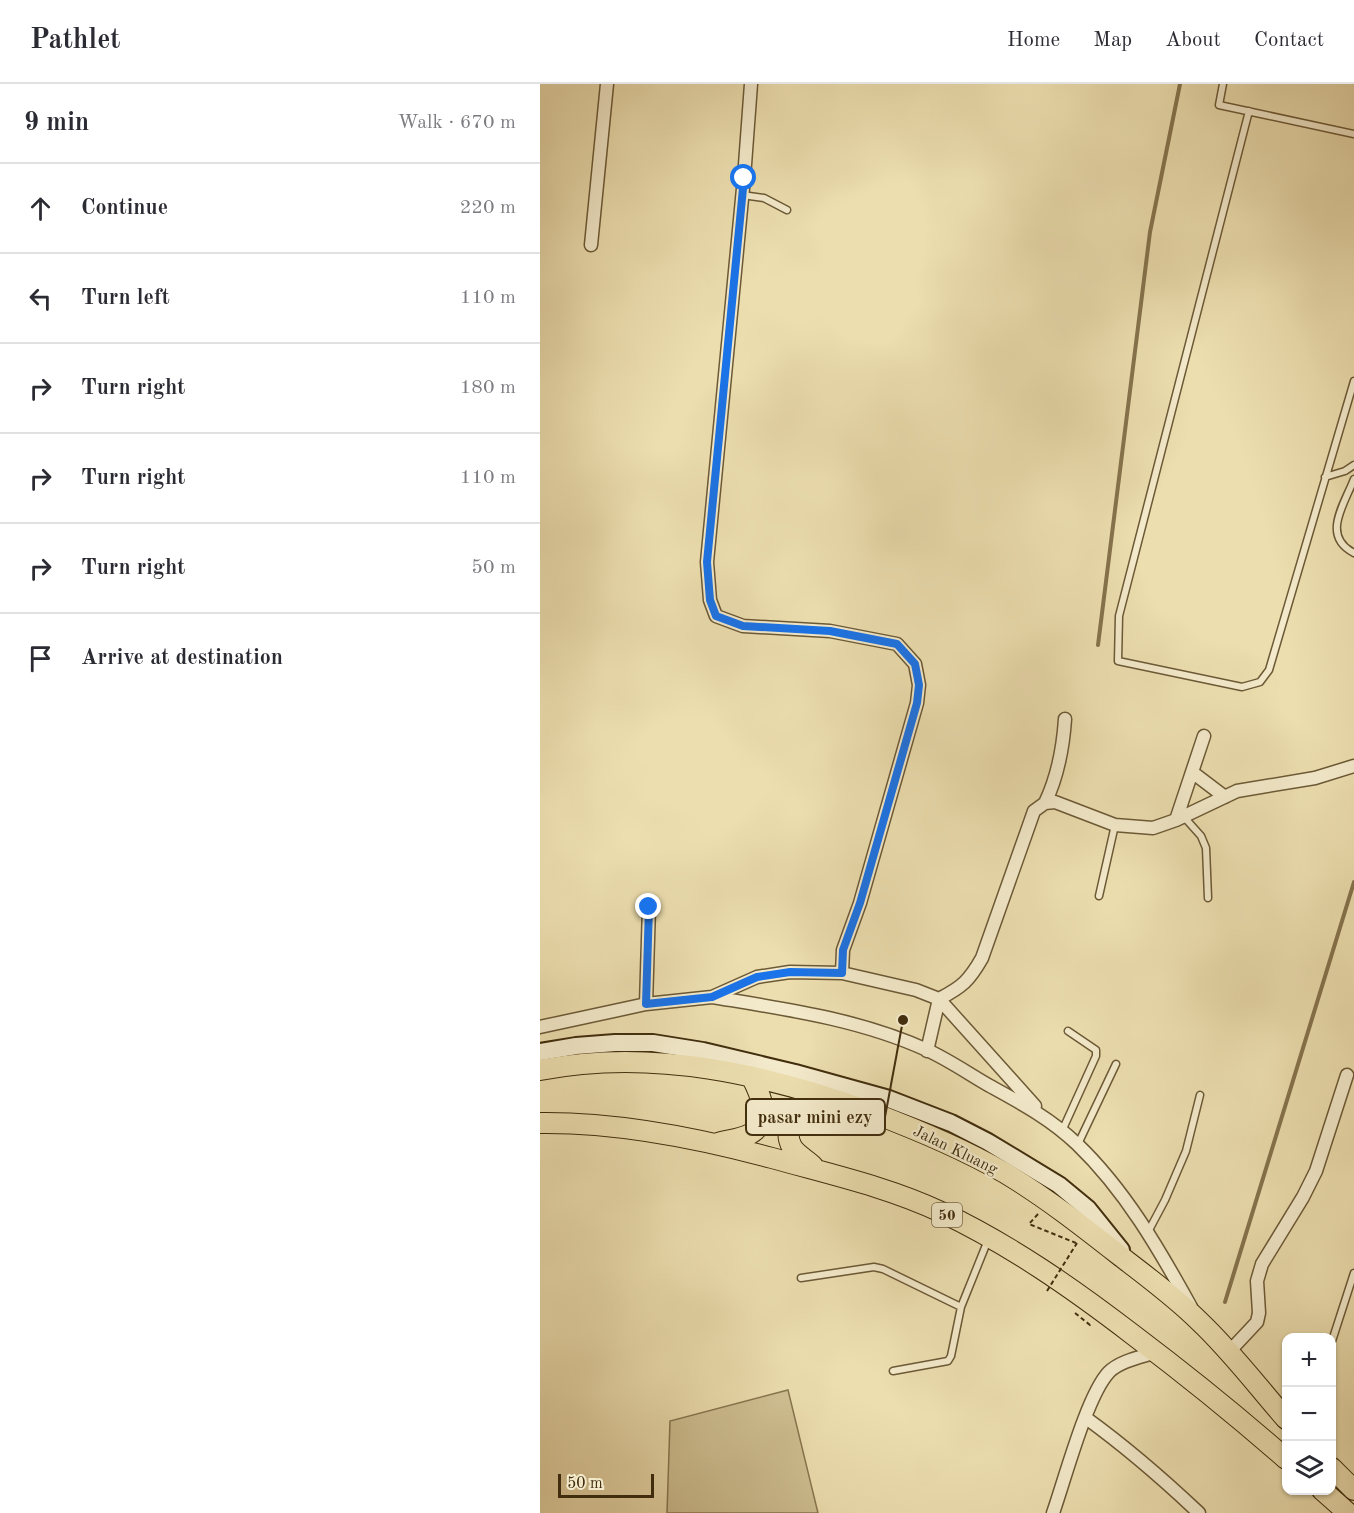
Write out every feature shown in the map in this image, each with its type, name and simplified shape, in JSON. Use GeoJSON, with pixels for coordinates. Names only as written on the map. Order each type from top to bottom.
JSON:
{"type":"FeatureCollection","features":[{"type":"Feature","properties":{"kind":"highway","name":"Jalan Kluang"},"geometry":{"type":"LineString","coordinates":[[540,1070],[562,1065],[617,1061],[694,1066],[751,1076],[831,1098],[914,1128],[1003,1172],[1049,1201],[1135,1267],[1199,1321],[1282,1413]]}},
{"type":"Feature","properties":{"kind":"highway"},"geometry":{"type":"LineString","coordinates":[[718,1143],[750,1134],[760,1125],[764,1109],[760,1093],[751,1076]]}},
{"type":"Feature","properties":{"kind":"highway"},"geometry":{"type":"LineString","coordinates":[[820,1171],[792,1148],[788,1135],[790,1123],[798,1110],[809,1102],[831,1098]]}},
{"type":"Feature","properties":{"kind":"highway","name":"50"},"geometry":{"type":"LineString","coordinates":[[540,1124],[561,1123],[642,1131],[718,1143],[820,1171],[929,1208],[989,1237],[1098,1308],[1192,1379],[1282,1456]]}},
{"type":"Feature","properties":{"kind":"highway"},"geometry":{"type":"LineString","coordinates":[[1336,1471],[1354,1490]]}},
{"type":"Feature","properties":{"kind":"highway"},"geometry":{"type":"LineString","coordinates":[[1327,1495],[1348,1513]]}},
{"type":"Feature","properties":{"kind":"main road"},"geometry":{"type":"LineString","coordinates":[[540,1052],[605,1044],[653,1043],[703,1051],[795,1072],[889,1099],[951,1123],[988,1142],[1059,1185],[1088,1209],[1135,1267]]}},
{"type":"Feature","properties":{"kind":"street"},"geometry":{"type":"LineString","coordinates":[[591,245],[607,84]]}},
{"type":"Feature","properties":{"kind":"street"},"geometry":{"type":"LineString","coordinates":[[751,84],[707,562],[710,600],[716,616],[743,626],[830,631],[897,644],[915,664],[919,685],[914,715],[860,903],[843,950],[842,973]]}},
{"type":"Feature","properties":{"kind":"street"},"geometry":{"type":"LineString","coordinates":[[927,1050],[939,999],[958,988],[972,976],[982,958],[1034,811],[1044,803],[1052,788],[1063,749],[1065,719]]}},
{"type":"Feature","properties":{"kind":"street"},"geometry":{"type":"LineString","coordinates":[[1180,818],[1204,736]]}},
{"type":"Feature","properties":{"kind":"street"},"geometry":{"type":"LineString","coordinates":[[1044,803],[1055,802],[1115,825],[1153,828],[1237,791],[1315,778],[1354,766]]}},
{"type":"Feature","properties":{"kind":"street"},"geometry":{"type":"LineString","coordinates":[[1192,772],[1226,797]]}},
{"type":"Feature","properties":{"kind":"street"},"geometry":{"type":"LineString","coordinates":[[646,1004],[649,907]]}},
{"type":"Feature","properties":{"kind":"street"},"geometry":{"type":"LineString","coordinates":[[712,997],[757,977],[790,972],[842,973],[916,990],[939,999],[1041,1114],[1078,1145],[1120,1193],[1147,1232],[1199,1321]]}},
{"type":"Feature","properties":{"kind":"street"},"geometry":{"type":"LineString","coordinates":[[540,1027],[646,1004],[712,997],[814,1014],[873,1030],[927,1050],[1041,1114]]}},
{"type":"Feature","properties":{"kind":"street"},"geometry":{"type":"LineString","coordinates":[[1228,1353],[1257,1322],[1257,1281],[1262,1264],[1303,1197],[1316,1171],[1347,1075]]}},
{"type":"Feature","properties":{"kind":"street"},"geometry":{"type":"LineString","coordinates":[[1053,1513],[1097,1391],[1110,1371],[1156,1352]]}},
{"type":"Feature","properties":{"kind":"street"},"geometry":{"type":"LineString","coordinates":[[1086,1418],[1159,1475],[1200,1513]]}},
{"type":"Feature","properties":{"kind":"lane"},"geometry":{"type":"LineString","coordinates":[[1223,84],[1219,105],[1354,134]]}},
{"type":"Feature","properties":{"kind":"lane"},"geometry":{"type":"LineString","coordinates":[[1249,111],[1119,616],[1118,661],[1242,687],[1260,682],[1269,670],[1354,381]]}},
{"type":"Feature","properties":{"kind":"lane"},"geometry":{"type":"LineString","coordinates":[[742,195],[764,198],[787,210]]}},
{"type":"Feature","properties":{"kind":"lane"},"geometry":{"type":"LineString","coordinates":[[1325,477],[1345,471],[1354,465]]}},
{"type":"Feature","properties":{"kind":"lane"},"geometry":{"type":"LineString","coordinates":[[1354,479],[1336,524],[1336,536],[1344,548],[1354,553]]}},
{"type":"Feature","properties":{"kind":"lane"},"geometry":{"type":"LineString","coordinates":[[1180,818],[1201,836],[1206,848],[1208,898]]}},
{"type":"Feature","properties":{"kind":"lane"},"geometry":{"type":"LineString","coordinates":[[1099,896],[1115,825]]}},
{"type":"Feature","properties":{"kind":"lane"},"geometry":{"type":"LineString","coordinates":[[1062,1131],[1096,1056],[1096,1050],[1068,1031]]}},
{"type":"Feature","properties":{"kind":"lane"},"geometry":{"type":"LineString","coordinates":[[1078,1145],[1116,1064]]}},
{"type":"Feature","properties":{"kind":"lane"},"geometry":{"type":"LineString","coordinates":[[1147,1232],[1165,1200],[1186,1151],[1200,1095]]}},
{"type":"Feature","properties":{"kind":"lane"},"geometry":{"type":"LineString","coordinates":[[893,1371],[948,1361],[961,1307],[989,1237]]}},
{"type":"Feature","properties":{"kind":"lane"},"geometry":{"type":"LineString","coordinates":[[801,1278],[874,1267],[883,1269],[961,1307]]}},
{"type":"Feature","properties":{"kind":"lane"},"geometry":{"type":"LineString","coordinates":[[1335,1333],[1354,1273]]}},
{"type":"Feature","properties":{"kind":"path"},"geometry":{"type":"LineString","coordinates":[[1047,1291],[1077,1243],[1029,1224],[1049,1201]]}},
{"type":"Feature","properties":{"kind":"shaded area"},"geometry":{"type":"Polygon","coordinates":[[[788,1390],[818,1513],[667,1513],[670,1421],[788,1390]]]}},
{"type":"Feature","properties":{"kind":"waterway"},"geometry":{"type":"LineString","coordinates":[[1098,645],[1150,232],[1180,84]]}},
{"type":"Feature","properties":{"kind":"waterway"},"geometry":{"type":"LineString","coordinates":[[1225,1302],[1354,882]]}},
{"type":"Feature","properties":{"kind":"place","name":"pasar mini ezy"},"geometry":{"type":"Point","coordinates":[903,1020]}},
{"type":"Feature","properties":{"kind":"route"},"geometry":{"type":"LineString","coordinates":[[649,907],[646,1004],[712,997],[757,977],[790,972],[842,973],[843,950],[860,903],[917,703],[919,685],[915,664],[897,644],[830,631],[743,626],[716,616],[710,600],[707,562],[744,178]]}}]}
